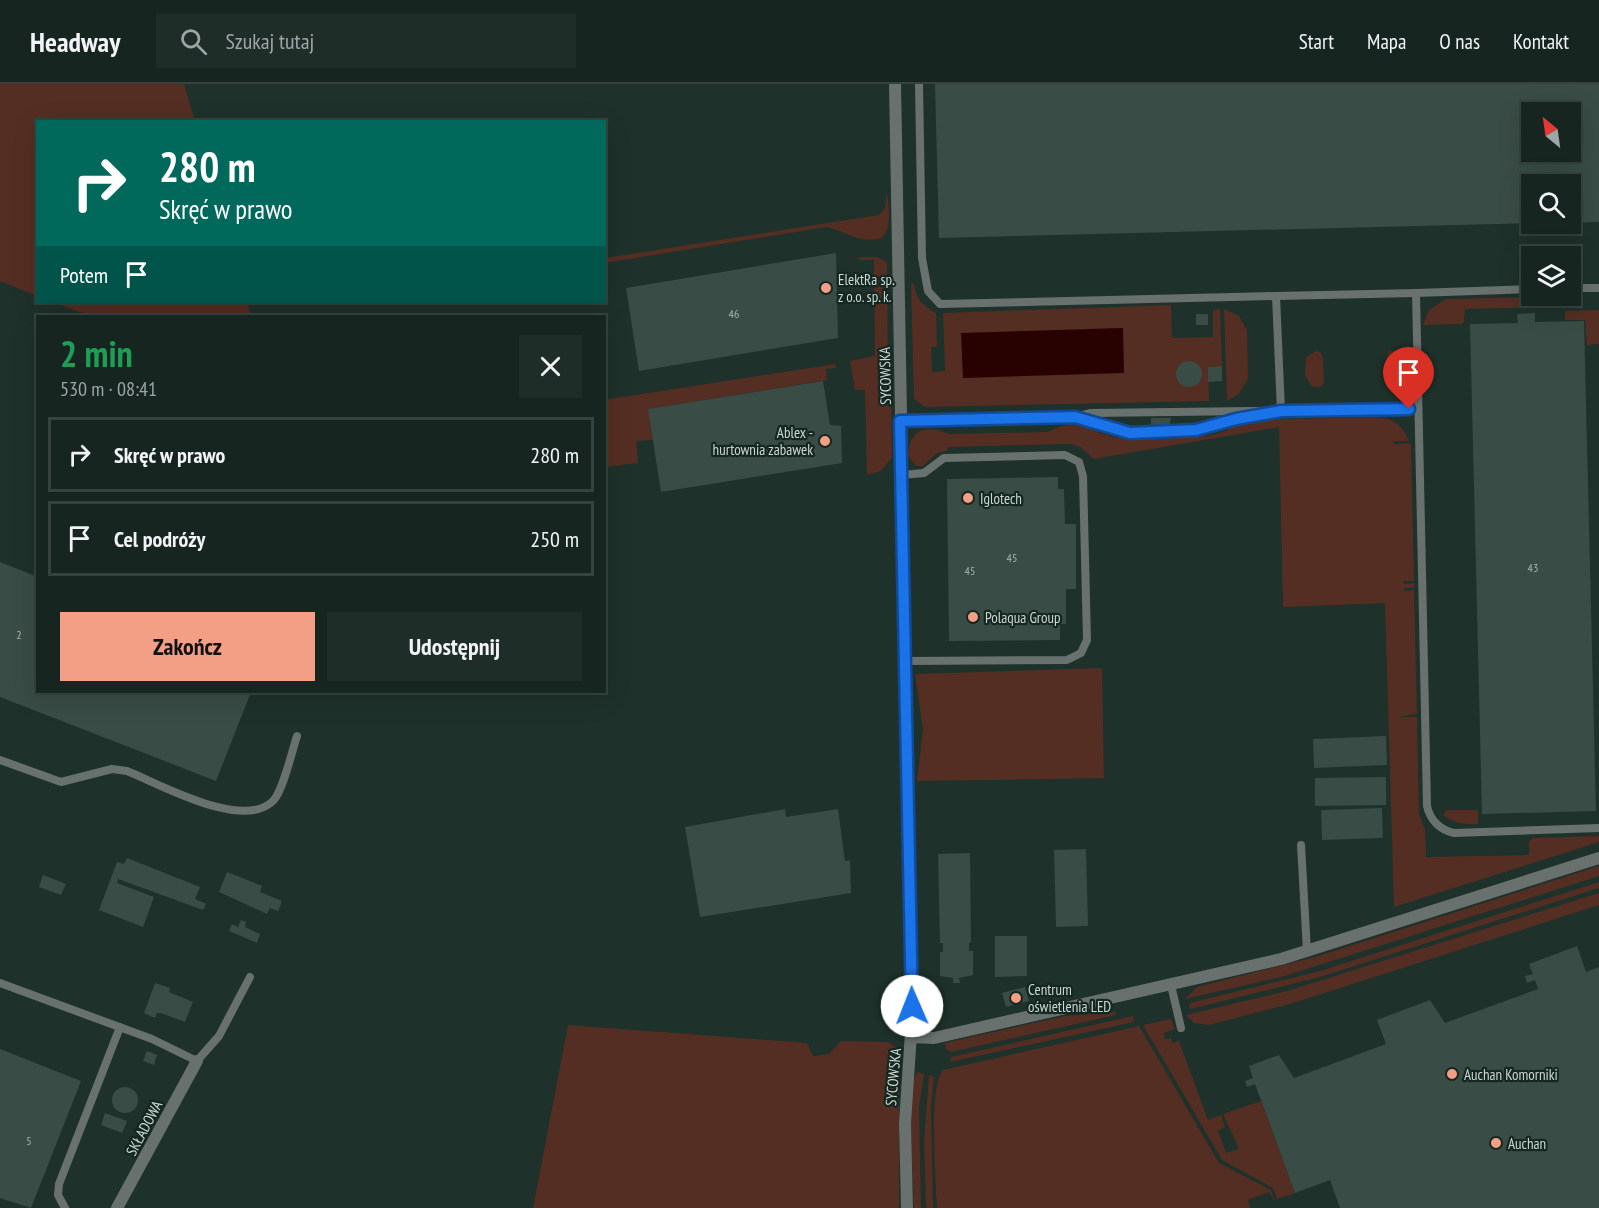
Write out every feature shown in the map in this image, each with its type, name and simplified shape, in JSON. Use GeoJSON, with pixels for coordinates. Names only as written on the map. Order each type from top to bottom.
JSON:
{"type":"FeatureCollection","features":[{"type":"Feature","properties":{"kind":"street","name":"SYCOWSKA"},"geometry":{"type":"LineString","coordinates":[[895,84],[912,1037],[905,1123],[907,1208]]}},
{"type":"Feature","properties":{"kind":"street"},"geometry":{"type":"LineString","coordinates":[[912,1037],[934,1038],[1171,985],[1307,951],[1599,858]]}},
{"type":"Feature","properties":{"kind":"street","name":"SKŁADOWA"},"geometry":{"type":"LineString","coordinates":[[117,1208],[197,1061]]}},
{"type":"Feature","properties":{"kind":"lane"},"geometry":{"type":"LineString","coordinates":[[919,84],[922,258],[928,291],[940,304],[1521,289]]}},
{"type":"Feature","properties":{"kind":"lane"},"geometry":{"type":"LineString","coordinates":[[1581,288],[1599,288]]}},
{"type":"Feature","properties":{"kind":"lane"},"geometry":{"type":"LineString","coordinates":[[1416,293],[1428,814],[1440,827],[1454,833],[1599,828]]}},
{"type":"Feature","properties":{"kind":"lane"},"geometry":{"type":"LineString","coordinates":[[1276,296],[1281,411]]}},
{"type":"Feature","properties":{"kind":"lane"},"geometry":{"type":"LineString","coordinates":[[900,421],[1075,417],[1091,413],[1417,408]]}},
{"type":"Feature","properties":{"kind":"lane"},"geometry":{"type":"LineString","coordinates":[[1075,417],[1130,433],[1196,430],[1236,419],[1281,411]]}},
{"type":"Feature","properties":{"kind":"lane"},"geometry":{"type":"LineString","coordinates":[[902,475],[924,473],[944,458],[1065,455],[1078,462],[1083,476],[1087,629],[1085,647],[1081,653],[1067,660],[905,661]]}},
{"type":"Feature","properties":{"kind":"lane"},"geometry":{"type":"LineString","coordinates":[[0,760],[61,782],[112,769],[127,771],[224,810],[246,811],[264,807],[275,799],[297,736]]}},
{"type":"Feature","properties":{"kind":"lane"},"geometry":{"type":"LineString","coordinates":[[1301,844],[1304,937],[1307,951]]}},
{"type":"Feature","properties":{"kind":"lane"},"geometry":{"type":"LineString","coordinates":[[0,983],[173,1048],[197,1061],[219,1036],[250,977]]}},
{"type":"Feature","properties":{"kind":"lane"},"geometry":{"type":"LineString","coordinates":[[1171,985],[1180,1028]]}},
{"type":"Feature","properties":{"kind":"lane"},"geometry":{"type":"LineString","coordinates":[[65,1208],[58,1196],[58,1184],[120,1028]]}},
{"type":"Feature","properties":{"kind":"shaded area"},"geometry":{"type":"Polygon","coordinates":[[[0,84],[184,84],[195,120],[36,120],[36,296],[0,281],[0,84]]]}},
{"type":"Feature","properties":{"kind":"shaded area"},"geometry":{"type":"Polygon","coordinates":[[[887,191],[889,222],[882,238],[866,240],[826,227],[606,263],[606,258],[879,215],[885,208],[887,191]]]}},
{"type":"Feature","properties":{"kind":"shaded area"},"geometry":{"type":"Polygon","coordinates":[[[860,257],[877,257],[887,262],[888,366],[891,375],[892,458],[881,471],[867,475],[865,390],[855,390],[850,361],[875,356],[874,260],[858,260],[860,257]]]}},
{"type":"Feature","properties":{"kind":"shaded area"},"geometry":{"type":"Polygon","coordinates":[[[914,283],[921,301],[936,313],[937,347],[931,347],[932,372],[945,371],[943,313],[1171,305],[1172,338],[1213,337],[1213,310],[1220,309],[1222,366],[1208,367],[1209,401],[925,407],[914,399],[911,284],[914,283]]]}},
{"type":"Feature","properties":{"kind":"shaded area"},"geometry":{"type":"Polygon","coordinates":[[[1521,297],[1521,306],[1544,307],[1465,309],[1464,322],[1461,324],[1423,325],[1429,310],[1446,299],[1521,297]]]}},
{"type":"Feature","properties":{"kind":"shaded area"},"geometry":{"type":"Polygon","coordinates":[[[55,303],[247,303],[251,315],[88,315],[55,303]]]}},
{"type":"Feature","properties":{"kind":"shaded area"},"geometry":{"type":"Polygon","coordinates":[[[1224,309],[1239,316],[1247,330],[1248,378],[1239,394],[1227,401],[1224,309]]]}},
{"type":"Feature","properties":{"kind":"shaded area"},"geometry":{"type":"Polygon","coordinates":[[[1599,310],[1599,344],[1587,345],[1585,320],[1565,320],[1565,311],[1599,310]]]}},
{"type":"Feature","properties":{"kind":"shaded area"},"geometry":{"type":"Polygon","coordinates":[[[1123,328],[1124,373],[963,378],[961,333],[1123,328]]]}},
{"type":"Feature","properties":{"kind":"shaded area"},"geometry":{"type":"Polygon","coordinates":[[[1389,350],[1399,352],[1404,365],[1403,379],[1397,386],[1388,384],[1387,380],[1386,362],[1389,350]]]}},
{"type":"Feature","properties":{"kind":"shaded area"},"geometry":{"type":"Polygon","coordinates":[[[1316,351],[1320,352],[1323,357],[1324,384],[1320,387],[1311,386],[1305,374],[1306,357],[1316,351]]]}},
{"type":"Feature","properties":{"kind":"shaded area"},"geometry":{"type":"Polygon","coordinates":[[[835,364],[836,368],[826,369],[827,380],[649,409],[653,440],[636,441],[638,463],[606,467],[606,400],[835,364]]]}},
{"type":"Feature","properties":{"kind":"shaded area"},"geometry":{"type":"Polygon","coordinates":[[[1375,417],[1392,421],[1403,430],[1409,441],[1394,441],[1394,444],[1410,443],[1411,446],[1414,581],[1403,581],[1404,584],[1414,583],[1414,588],[1404,588],[1404,591],[1414,590],[1417,714],[1398,717],[1417,717],[1419,814],[1425,829],[1426,857],[1529,855],[1529,841],[1533,838],[1599,836],[1599,842],[1394,907],[1385,603],[1283,607],[1279,427],[1094,459],[1080,447],[1070,444],[948,447],[947,451],[937,453],[923,466],[916,466],[908,456],[909,447],[915,435],[926,429],[949,434],[1048,432],[1066,425],[1074,425],[1113,437],[1164,439],[1215,434],[1254,420],[1375,417]]]}},
{"type":"Feature","properties":{"kind":"shaded area"},"geometry":{"type":"Polygon","coordinates":[[[1102,668],[1104,778],[917,781],[923,730],[915,674],[1102,668]]]}},
{"type":"Feature","properties":{"kind":"shaded area"},"geometry":{"type":"Polygon","coordinates":[[[1447,810],[1478,810],[1478,824],[1455,822],[1443,815],[1447,810]]]}},
{"type":"Feature","properties":{"kind":"shaded area"},"geometry":{"type":"Polygon","coordinates":[[[1599,866],[1599,876],[1285,976],[1185,999],[1197,987],[1315,957],[1599,866]]]}},
{"type":"Feature","properties":{"kind":"shaded area"},"geometry":{"type":"Polygon","coordinates":[[[1599,882],[1599,888],[1320,977],[1191,1009],[1189,1007],[1190,1003],[1320,971],[1599,882]]]}},
{"type":"Feature","properties":{"kind":"shaded area"},"geometry":{"type":"Polygon","coordinates":[[[1599,893],[1599,905],[1293,1003],[1209,1025],[1194,1023],[1186,1015],[1287,991],[1599,893]]]}},
{"type":"Feature","properties":{"kind":"shaded area"},"geometry":{"type":"Polygon","coordinates":[[[1116,1012],[1116,1015],[951,1052],[946,1049],[945,1043],[1065,1016],[1116,1012]]]}},
{"type":"Feature","properties":{"kind":"shaded area"},"geometry":{"type":"Polygon","coordinates":[[[1133,1016],[1134,1022],[950,1062],[951,1057],[1133,1016]]]}},
{"type":"Feature","properties":{"kind":"shaded area"},"geometry":{"type":"Polygon","coordinates":[[[1171,1019],[1175,1029],[1164,1033],[1165,1039],[1171,1038],[1172,1043],[1179,1041],[1208,1120],[1221,1115],[1225,1127],[1218,1131],[1226,1153],[1239,1149],[1223,1114],[1261,1101],[1295,1193],[1277,1199],[1273,1188],[1222,1160],[1143,1025],[1171,1019]]]}},
{"type":"Feature","properties":{"kind":"shaded area"},"geometry":{"type":"Polygon","coordinates":[[[568,1025],[807,1043],[813,1056],[829,1054],[841,1041],[888,1042],[897,1048],[899,1059],[899,1208],[533,1208],[568,1025]]]}},
{"type":"Feature","properties":{"kind":"shaded area"},"geometry":{"type":"Polygon","coordinates":[[[1139,1026],[1219,1163],[1271,1190],[1274,1201],[1269,1192],[1248,1200],[1250,1208],[937,1208],[934,1114],[938,1080],[943,1070],[1139,1026]]]}},
{"type":"Feature","properties":{"kind":"shaded area"},"geometry":{"type":"Polygon","coordinates":[[[917,1072],[924,1074],[919,1107],[921,1208],[914,1208],[911,1137],[912,1098],[917,1072]]]}},
{"type":"Feature","properties":{"kind":"shaded area"},"geometry":{"type":"Polygon","coordinates":[[[929,1075],[934,1077],[931,1107],[933,1208],[926,1208],[924,1141],[929,1075]]]}},
{"type":"Feature","properties":{"kind":"building"},"geometry":{"type":"Polygon","coordinates":[[[935,84],[1599,84],[1599,222],[1581,223],[1581,174],[1521,174],[1521,223],[939,238],[935,84]]]}},
{"type":"Feature","properties":{"kind":"building"},"geometry":{"type":"Polygon","coordinates":[[[836,253],[838,338],[639,371],[626,288],[836,253]]]}},
{"type":"Feature","properties":{"kind":"building"},"geometry":{"type":"Polygon","coordinates":[[[1535,313],[1535,322],[1584,321],[1596,811],[1482,814],[1470,324],[1518,323],[1517,314],[1535,313]]]}},
{"type":"Feature","properties":{"kind":"building"},"geometry":{"type":"Polygon","coordinates":[[[1196,314],[1208,314],[1208,325],[1196,325],[1196,314]]]}},
{"type":"Feature","properties":{"kind":"building"},"geometry":{"type":"Polygon","coordinates":[[[1189,361],[1198,365],[1202,374],[1198,383],[1189,387],[1180,383],[1176,374],[1180,365],[1189,361]]]}},
{"type":"Feature","properties":{"kind":"building"},"geometry":{"type":"Polygon","coordinates":[[[1222,366],[1222,381],[1208,382],[1208,367],[1222,366]]]}},
{"type":"Feature","properties":{"kind":"building"},"geometry":{"type":"Polygon","coordinates":[[[823,381],[830,425],[841,426],[842,463],[661,492],[648,409],[823,381]]]}},
{"type":"Feature","properties":{"kind":"building"},"geometry":{"type":"Polygon","coordinates":[[[1151,418],[1171,418],[1170,424],[1151,425],[1151,418]]]}},
{"type":"Feature","properties":{"kind":"building"},"geometry":{"type":"Polygon","coordinates":[[[1058,477],[1058,489],[1064,489],[1065,524],[1076,524],[1076,589],[1066,589],[1066,624],[1060,624],[1060,640],[949,641],[947,479],[1058,477]]]}},
{"type":"Feature","properties":{"kind":"building"},"geometry":{"type":"Polygon","coordinates":[[[0,562],[36,576],[36,693],[251,693],[216,781],[0,697],[0,562]]]}},
{"type":"Feature","properties":{"kind":"building"},"geometry":{"type":"Polygon","coordinates":[[[1386,736],[1387,765],[1314,768],[1313,739],[1386,736]]]}},
{"type":"Feature","properties":{"kind":"building"},"geometry":{"type":"Polygon","coordinates":[[[1386,777],[1386,805],[1315,806],[1315,778],[1386,777]]]}},
{"type":"Feature","properties":{"kind":"building"},"geometry":{"type":"Polygon","coordinates":[[[1382,808],[1383,838],[1322,840],[1321,810],[1382,808]]]}},
{"type":"Feature","properties":{"kind":"building"},"geometry":{"type":"Polygon","coordinates":[[[785,809],[786,817],[838,809],[845,861],[850,860],[851,893],[700,917],[685,827],[785,809]]]}},
{"type":"Feature","properties":{"kind":"building"},"geometry":{"type":"Polygon","coordinates":[[[1086,849],[1088,926],[1056,927],[1054,850],[1086,849]]]}},
{"type":"Feature","properties":{"kind":"building"},"geometry":{"type":"Polygon","coordinates":[[[970,853],[971,942],[969,951],[973,951],[973,975],[959,978],[960,983],[953,983],[953,978],[940,976],[940,952],[943,952],[943,943],[940,943],[938,854],[970,853]]]}},
{"type":"Feature","properties":{"kind":"building"},"geometry":{"type":"Polygon","coordinates":[[[127,858],[200,887],[195,899],[206,904],[203,910],[118,879],[117,883],[154,897],[143,927],[99,910],[117,862],[124,864],[127,858]]]}},
{"type":"Feature","properties":{"kind":"building"},"geometry":{"type":"Polygon","coordinates":[[[227,872],[262,886],[260,892],[282,901],[278,911],[270,908],[267,914],[219,892],[227,872]]]}},
{"type":"Feature","properties":{"kind":"building"},"geometry":{"type":"Polygon","coordinates":[[[43,875],[66,884],[61,895],[39,887],[43,875]]]}},
{"type":"Feature","properties":{"kind":"building"},"geometry":{"type":"Polygon","coordinates":[[[241,920],[246,922],[245,927],[260,934],[257,943],[229,931],[232,924],[238,927],[241,920]]]}},
{"type":"Feature","properties":{"kind":"building"},"geometry":{"type":"Polygon","coordinates":[[[995,936],[1027,936],[1027,976],[995,977],[995,936]]]}},
{"type":"Feature","properties":{"kind":"building","name":"Auchan Komorniki"},"geometry":{"type":"Polygon","coordinates":[[[1577,946],[1586,972],[1599,967],[1599,1208],[1340,1208],[1330,1180],[1295,1193],[1255,1084],[1247,1087],[1245,1081],[1253,1078],[1249,1066],[1279,1055],[1294,1078],[1386,1044],[1377,1020],[1430,1000],[1445,1023],[1538,989],[1535,980],[1527,983],[1525,976],[1533,974],[1529,964],[1577,946]]]}},
{"type":"Feature","properties":{"kind":"building"},"geometry":{"type":"Polygon","coordinates":[[[155,983],[170,988],[169,992],[193,1002],[185,1022],[161,1013],[157,1013],[155,1018],[144,1013],[155,983]]]}},
{"type":"Feature","properties":{"kind":"building"},"geometry":{"type":"Polygon","coordinates":[[[1025,987],[1029,1001],[1006,1007],[1002,993],[1025,987]]]}},
{"type":"Feature","properties":{"kind":"building"},"geometry":{"type":"Polygon","coordinates":[[[0,1049],[81,1081],[31,1208],[0,1198],[0,1049]]]}},
{"type":"Feature","properties":{"kind":"building"},"geometry":{"type":"Polygon","coordinates":[[[147,1051],[157,1055],[154,1065],[143,1061],[147,1051]]]}},
{"type":"Feature","properties":{"kind":"building"},"geometry":{"type":"Polygon","coordinates":[[[125,1087],[134,1091],[138,1100],[134,1109],[125,1113],[116,1109],[112,1100],[116,1091],[125,1087]]]}},
{"type":"Feature","properties":{"kind":"building"},"geometry":{"type":"Polygon","coordinates":[[[105,1113],[127,1121],[122,1133],[101,1125],[105,1113]]]}},
{"type":"Feature","properties":{"kind":"place","name":"ElektRa sp. z o.o. sp. k."},"geometry":{"type":"Point","coordinates":[826,288]}},
{"type":"Feature","properties":{"kind":"place","name":"Ablex - hurtownia zabawek"},"geometry":{"type":"Point","coordinates":[825,441]}},
{"type":"Feature","properties":{"kind":"place","name":"Iglotech"},"geometry":{"type":"Point","coordinates":[968,498]}},
{"type":"Feature","properties":{"kind":"place","name":"Polaqua Group"},"geometry":{"type":"Point","coordinates":[973,617]}},
{"type":"Feature","properties":{"kind":"place","name":"Centrum oświetlenia LED"},"geometry":{"type":"Point","coordinates":[1016,998]}},
{"type":"Feature","properties":{"kind":"place","name":"Auchan Komorniki"},"geometry":{"type":"Point","coordinates":[1452,1074]}},
{"type":"Feature","properties":{"kind":"place","name":"Auchan"},"geometry":{"type":"Point","coordinates":[1496,1143]}},
{"type":"Feature","properties":{"kind":"route"},"geometry":{"type":"LineString","coordinates":[[912,1006],[900,421],[1075,417],[1130,433],[1204,429],[1236,419],[1281,411],[1409,409]]}}]}
